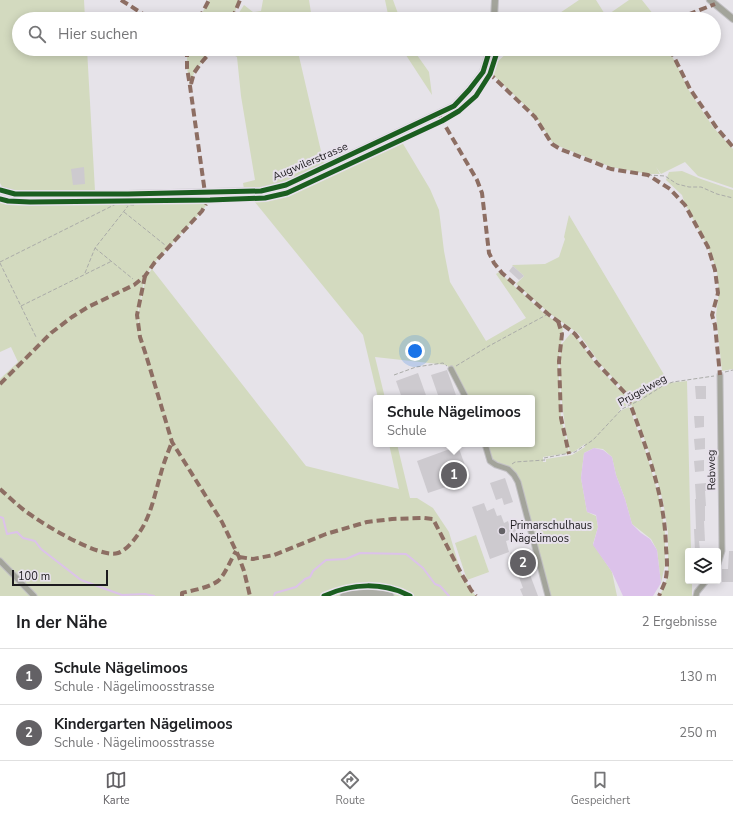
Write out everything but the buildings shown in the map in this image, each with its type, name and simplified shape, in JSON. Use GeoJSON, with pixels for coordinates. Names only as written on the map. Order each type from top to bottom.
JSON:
{"type":"FeatureCollection","features":[{"type":"Feature","properties":{"kind":"main road"},"geometry":{"type":"LineString","coordinates":[[344,596],[364,593],[376,593],[390,596]]}},
{"type":"Feature","properties":{"kind":"street"},"geometry":{"type":"LineString","coordinates":[[494,12],[495,0]]}},
{"type":"Feature","properties":{"kind":"street"},"geometry":{"type":"LineString","coordinates":[[710,0],[733,19]]}},
{"type":"Feature","properties":{"kind":"street","name":"Augwilerstrasse"},"geometry":{"type":"LineString","coordinates":[[0,190],[14,194],[205,193],[261,191],[286,185],[454,106],[483,72],[488,56]]}},
{"type":"Feature","properties":{"kind":"street"},"geometry":{"type":"LineString","coordinates":[[451,369],[464,395]]}},
{"type":"Feature","properties":{"kind":"street","name":"Rebweg"},"geometry":{"type":"LineString","coordinates":[[720,375],[721,554]]}},
{"type":"Feature","properties":{"kind":"street"},"geometry":{"type":"LineString","coordinates":[[486,447],[490,461],[496,465],[508,469],[518,482],[548,596]]}},
{"type":"Feature","properties":{"kind":"street"},"geometry":{"type":"LineString","coordinates":[[0,561],[34,596]]}},
{"type":"Feature","properties":{"kind":"street"},"geometry":{"type":"LineString","coordinates":[[696,596],[697,592],[704,584]]}},
{"type":"Feature","properties":{"kind":"path"},"geometry":{"type":"LineString","coordinates":[[648,175],[665,176],[677,184],[688,187],[701,187],[717,194],[733,198]]}},
{"type":"Feature","properties":{"kind":"path"},"geometry":{"type":"LineString","coordinates":[[110,201],[138,200]]}},
{"type":"Feature","properties":{"kind":"path"},"geometry":{"type":"LineString","coordinates":[[36,337],[0,262],[116,204],[134,206]]}},
{"type":"Feature","properties":{"kind":"path"},"geometry":{"type":"LineString","coordinates":[[84,274],[94,248],[128,205]]}},
{"type":"Feature","properties":{"kind":"path"},"geometry":{"type":"LineString","coordinates":[[123,211],[165,245]]}},
{"type":"Feature","properties":{"kind":"path"},"geometry":{"type":"LineString","coordinates":[[94,248],[133,279]]}},
{"type":"Feature","properties":{"kind":"path"},"geometry":{"type":"LineString","coordinates":[[21,306],[112,261]]}},
{"type":"Feature","properties":{"kind":"path"},"geometry":{"type":"LineString","coordinates":[[394,375],[416,367],[443,362],[451,369],[489,346],[548,314]]}},
{"type":"Feature","properties":{"kind":"green space"},"geometry":{"type":"Polygon","coordinates":[[[0,0],[84,0],[85,12],[12,12],[12,56],[87,56],[95,191],[4,190],[0,183],[0,0]]]}},
{"type":"Feature","properties":{"kind":"green space"},"geometry":{"type":"Polygon","coordinates":[[[209,0],[238,0],[235,12],[203,12],[209,0]]]}},
{"type":"Feature","properties":{"kind":"green space"},"geometry":{"type":"Polygon","coordinates":[[[263,0],[309,0],[311,12],[253,12],[261,11],[263,0]]]}},
{"type":"Feature","properties":{"kind":"green space"},"geometry":{"type":"Polygon","coordinates":[[[385,0],[393,0],[397,12],[388,12],[385,0]]]}},
{"type":"Feature","properties":{"kind":"green space"},"geometry":{"type":"Polygon","coordinates":[[[579,0],[596,0],[604,12],[561,12],[579,0]]]}},
{"type":"Feature","properties":{"kind":"green space"},"geometry":{"type":"Polygon","coordinates":[[[629,0],[642,0],[651,12],[612,12],[629,0]]]}},
{"type":"Feature","properties":{"kind":"green space"},"geometry":{"type":"Polygon","coordinates":[[[244,5],[253,12],[240,12],[244,5]]]}},
{"type":"Feature","properties":{"kind":"green space"},"geometry":{"type":"Polygon","coordinates":[[[187,56],[207,56],[194,73],[190,86],[187,56]]]}},
{"type":"Feature","properties":{"kind":"green space"},"geometry":{"type":"Polygon","coordinates":[[[235,56],[299,56],[324,164],[286,181],[244,189],[243,183],[255,180],[241,96],[237,57],[235,56]]]}},
{"type":"Feature","properties":{"kind":"green space"},"geometry":{"type":"Polygon","coordinates":[[[407,56],[418,56],[429,72],[432,95],[407,56]]]}},
{"type":"Feature","properties":{"kind":"green space"},"geometry":{"type":"Polygon","coordinates":[[[504,56],[672,56],[688,89],[713,127],[733,149],[733,188],[698,176],[685,162],[661,174],[656,167],[660,174],[648,174],[611,167],[561,147],[552,142],[535,115],[492,74],[496,63],[504,56]]]}},
{"type":"Feature","properties":{"kind":"green space"},"geometry":{"type":"Polygon","coordinates":[[[402,142],[430,189],[439,210],[444,251],[450,282],[486,341],[526,318],[496,274],[499,272],[545,314],[563,327],[561,345],[571,333],[576,337],[598,367],[624,394],[629,404],[621,408],[618,413],[629,407],[647,455],[660,501],[665,533],[665,565],[661,583],[657,550],[651,539],[632,524],[616,475],[612,457],[603,449],[594,448],[584,453],[581,478],[587,512],[596,516],[598,527],[593,544],[612,572],[617,596],[551,596],[518,476],[508,467],[493,460],[488,447],[535,447],[535,395],[464,395],[447,365],[375,357],[384,395],[377,395],[363,335],[254,201],[283,196],[297,191],[402,142]],[[561,346],[558,361],[561,417],[569,453],[543,457],[543,462],[546,462],[546,459],[572,455],[585,447],[585,444],[570,453],[565,427],[560,373],[561,346]]]}},
{"type":"Feature","properties":{"kind":"green space"},"geometry":{"type":"Polygon","coordinates":[[[682,171],[733,190],[733,369],[722,371],[716,315],[719,293],[717,271],[708,247],[685,204],[682,195],[666,180],[669,172],[682,171]]]}},
{"type":"Feature","properties":{"kind":"green space"},"geometry":{"type":"Polygon","coordinates":[[[0,195],[4,196],[8,201],[30,202],[210,200],[202,211],[155,262],[145,276],[137,315],[140,337],[138,315],[146,277],[152,269],[306,466],[399,489],[390,447],[398,447],[410,498],[417,498],[433,508],[449,532],[461,573],[476,596],[0,596],[0,379],[18,362],[11,347],[0,352],[0,195]]]}},
{"type":"Feature","properties":{"kind":"green space"},"geometry":{"type":"Polygon","coordinates":[[[569,215],[669,383],[687,381],[691,548],[685,548],[685,584],[692,584],[692,596],[660,596],[668,576],[668,533],[663,501],[648,449],[627,393],[601,365],[579,334],[549,313],[516,284],[524,276],[512,265],[545,264],[559,257],[565,239],[564,237],[569,215]]]}},
{"type":"Feature","properties":{"kind":"green space"},"geometry":{"type":"Polygon","coordinates":[[[476,535],[489,572],[467,580],[455,543],[476,535]]]}},
{"type":"Feature","properties":{"kind":"shaded area"},"geometry":{"type":"Polygon","coordinates":[[[594,448],[603,450],[612,457],[616,475],[632,524],[650,539],[657,550],[661,583],[653,596],[623,596],[612,572],[593,545],[598,527],[596,515],[587,512],[581,478],[584,453],[594,448]]]}},
{"type":"Feature","properties":{"kind":"waterway"},"geometry":{"type":"LineString","coordinates":[[0,517],[3,518],[7,534],[17,532],[23,538],[35,541],[41,549],[81,580],[122,595],[145,594],[154,596]]}},
{"type":"Feature","properties":{"kind":"waterway"},"geometry":{"type":"LineString","coordinates":[[274,596],[275,593],[296,587],[305,579],[310,577],[313,571],[326,560],[346,559],[360,553],[406,554],[423,568],[435,584],[440,586],[449,596]]}},
{"type":"Feature","properties":{"kind":"marked path"},"geometry":{"type":"LineString","coordinates":[[121,0],[140,12]]}},
{"type":"Feature","properties":{"kind":"marked path"},"geometry":{"type":"LineString","coordinates":[[203,12],[209,0]]}},
{"type":"Feature","properties":{"kind":"marked path"},"geometry":{"type":"LineString","coordinates":[[235,12],[240,0]]}},
{"type":"Feature","properties":{"kind":"marked path"},"geometry":{"type":"LineString","coordinates":[[695,12],[715,4]]}},
{"type":"Feature","properties":{"kind":"marked path"},"geometry":{"type":"LineString","coordinates":[[187,56],[187,68],[205,193]]}},
{"type":"Feature","properties":{"kind":"marked path"},"geometry":{"type":"LineString","coordinates":[[191,84],[194,73],[207,56]]}},
{"type":"Feature","properties":{"kind":"marked path"},"geometry":{"type":"LineString","coordinates":[[674,56],[690,89],[716,127],[733,147]]}},
{"type":"Feature","properties":{"kind":"marked path"},"geometry":{"type":"LineString","coordinates":[[488,73],[535,117],[552,144],[560,149],[611,169],[648,175],[670,189],[685,205],[708,247],[715,270],[718,293],[712,315],[715,325],[720,375]]}},
{"type":"Feature","properties":{"kind":"marked path"},"geometry":{"type":"LineString","coordinates":[[440,117],[477,180],[482,193],[489,253],[494,263],[502,273],[548,314],[575,334],[597,363],[628,398],[653,472],[665,528],[667,569],[665,582],[659,596]]}},
{"type":"Feature","properties":{"kind":"marked path"},"geometry":{"type":"LineString","coordinates":[[0,384],[51,333],[72,317],[88,307],[134,285],[145,276],[155,262],[202,211],[206,204]]}},
{"type":"Feature","properties":{"kind":"marked path"},"geometry":{"type":"LineString","coordinates":[[145,276],[137,315],[140,337],[172,442],[222,522],[239,557],[250,596]]}},
{"type":"Feature","properties":{"kind":"marked path"},"geometry":{"type":"LineString","coordinates":[[558,321],[562,334],[559,361],[561,418],[569,454]]}},
{"type":"Feature","properties":{"kind":"marked path"},"geometry":{"type":"LineString","coordinates":[[0,489],[24,510],[58,532],[98,551],[118,553],[133,542],[147,519],[163,465],[172,442]]}},
{"type":"Feature","properties":{"kind":"marked path"},"geometry":{"type":"LineString","coordinates":[[239,557],[253,559],[274,555],[326,534],[367,522],[392,519],[433,519],[461,573],[476,596]]}},
{"type":"Feature","properties":{"kind":"marked path"},"geometry":{"type":"LineString","coordinates":[[182,596],[182,593],[205,587],[218,581],[236,551]]}},
{"type":"Feature","properties":{"kind":"cycle path"},"geometry":{"type":"LineString","coordinates":[[0,190],[15,194],[128,194],[261,191],[286,185],[454,106],[483,72],[488,56]]}},
{"type":"Feature","properties":{"kind":"cycle path"},"geometry":{"type":"LineString","coordinates":[[0,199],[30,202],[210,200],[265,198],[287,193],[442,121],[459,111],[476,96],[490,74],[496,56]]}},
{"type":"Feature","properties":{"kind":"cycle path"},"geometry":{"type":"LineString","coordinates":[[324,596],[345,589],[367,586],[389,588],[410,596]]}},
{"type":"Feature","properties":{"kind":"place","name":"Schule Nägelimoos"},"geometry":{"type":"Point","coordinates":[454,475]}},
{"type":"Feature","properties":{"kind":"place","name":"Primarschulhaus Nägelimoos"},"geometry":{"type":"Point","coordinates":[502,531]}},
{"type":"Feature","properties":{"kind":"place","name":"Kindergarten Nägelimoos"},"geometry":{"type":"Point","coordinates":[523,563]}}]}
